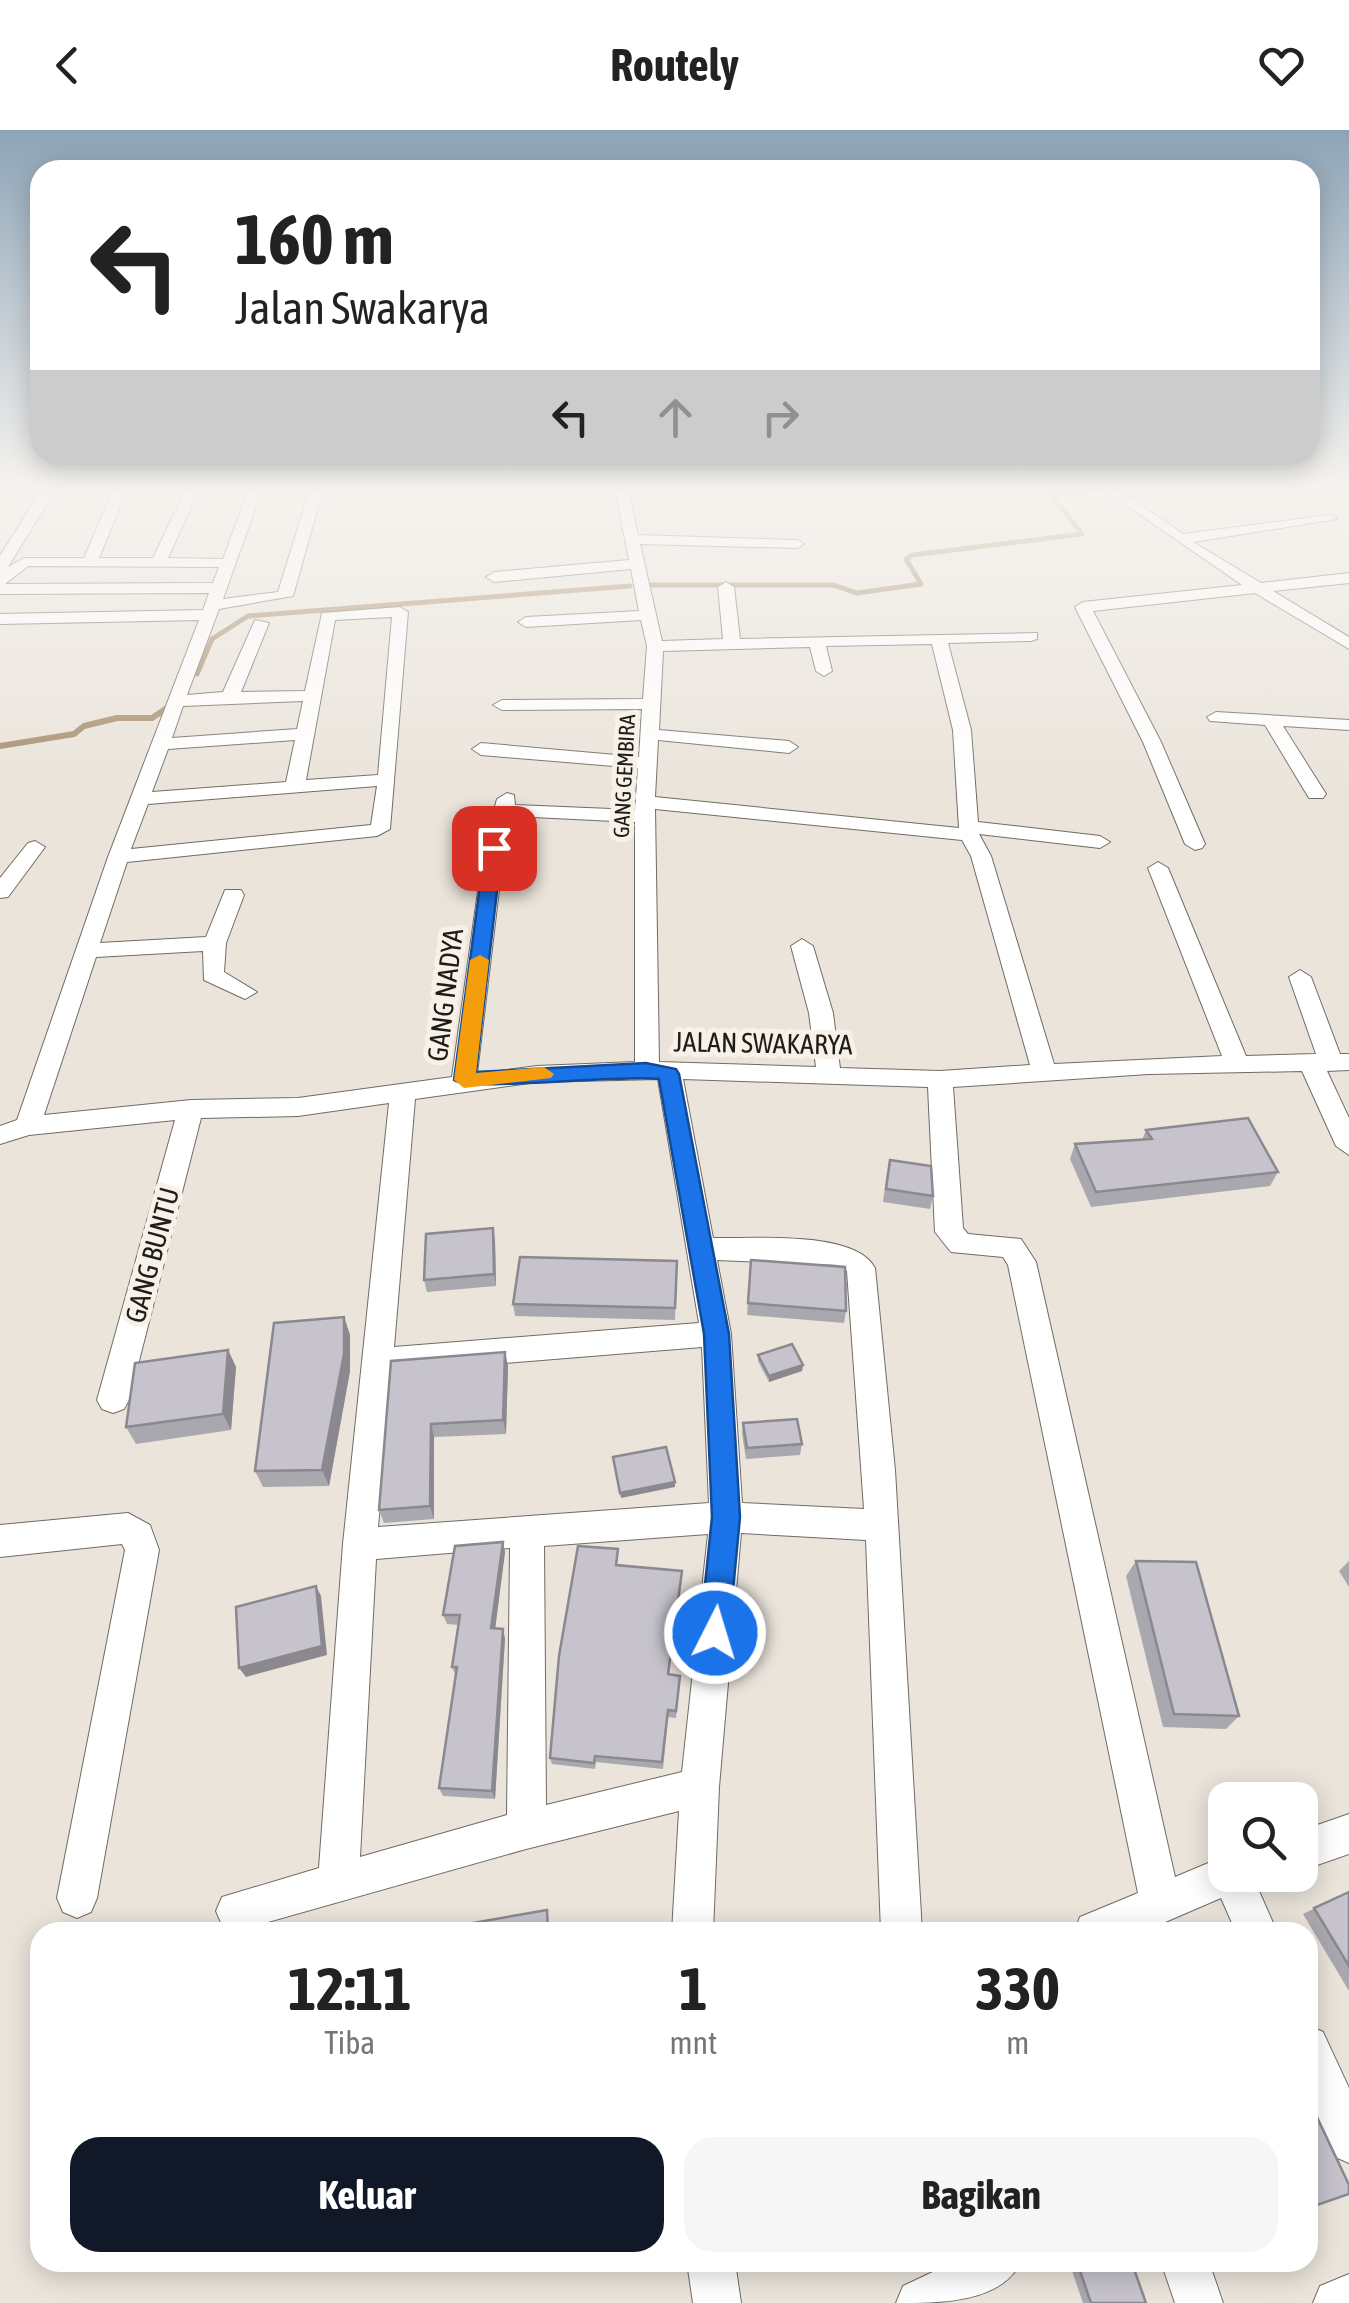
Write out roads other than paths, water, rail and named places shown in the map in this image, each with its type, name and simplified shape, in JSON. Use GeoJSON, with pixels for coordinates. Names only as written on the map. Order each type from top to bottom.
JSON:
{"type":"FeatureCollection","features":[{"type":"Feature","properties":{"kind":"street"},"geometry":{"type":"LineString","coordinates":[[28,1126],[118,857],[217,590]]}},
{"type":"Feature","properties":{"kind":"street"},"geometry":{"type":"LineString","coordinates":[[0,619],[210,610],[285,596],[287,590]]}},
{"type":"Feature","properties":{"kind":"street","name":"GANG GEMBIRA"},"geometry":{"type":"LineString","coordinates":[[642,590],[655,646],[645,809],[658,1072],[701,1248],[716,1334],[726,1517],[700,1786],[693,1922]]}},
{"type":"Feature","properties":{"kind":"street"},"geometry":{"type":"LineString","coordinates":[[726,590],[732,644]]}},
{"type":"Feature","properties":{"kind":"street"},"geometry":{"type":"LineString","coordinates":[[1195,844],[1152,742],[1083,607],[1256,590]]}},
{"type":"Feature","properties":{"kind":"street"},"geometry":{"type":"LineString","coordinates":[[1261,590],[1349,644]]}},
{"type":"Feature","properties":{"kind":"street"},"geometry":{"type":"LineString","coordinates":[[118,857],[377,830],[383,824],[402,614],[386,611],[328,616],[295,787]]}},
{"type":"Feature","properties":{"kind":"street"},"geometry":{"type":"LineString","coordinates":[[526,622],[648,615]]}},
{"type":"Feature","properties":{"kind":"street"},"geometry":{"type":"LineString","coordinates":[[230,697],[261,623]]}},
{"type":"Feature","properties":{"kind":"street"},"geometry":{"type":"LineString","coordinates":[[1323,626],[1349,626]]}},
{"type":"Feature","properties":{"kind":"street"},"geometry":{"type":"LineString","coordinates":[[655,646],[1032,636]]}},
{"type":"Feature","properties":{"kind":"street"},"geometry":{"type":"LineString","coordinates":[[939,638],[962,730],[969,831],[981,856],[1045,1075]]}},
{"type":"Feature","properties":{"kind":"street"},"geometry":{"type":"LineString","coordinates":[[817,641],[824,671]]}},
{"type":"Feature","properties":{"kind":"street"},"geometry":{"type":"LineString","coordinates":[[178,701],[312,696]]}},
{"type":"Feature","properties":{"kind":"street"},"geometry":{"type":"LineString","coordinates":[[502,705],[652,704]]}},
{"type":"Feature","properties":{"kind":"street"},"geometry":{"type":"LineString","coordinates":[[1216,717],[1349,725]]}},
{"type":"Feature","properties":{"kind":"street"},"geometry":{"type":"LineString","coordinates":[[1271,720],[1316,794]]}},
{"type":"Feature","properties":{"kind":"street"},"geometry":{"type":"LineString","coordinates":[[161,744],[305,734]]}},
{"type":"Feature","properties":{"kind":"street"},"geometry":{"type":"LineString","coordinates":[[648,734],[790,747]]}},
{"type":"Feature","properties":{"kind":"street"},"geometry":{"type":"LineString","coordinates":[[481,749],[648,763]]}},
{"type":"Feature","properties":{"kind":"street"},"geometry":{"type":"LineString","coordinates":[[140,799],[384,780]]}},
{"type":"Feature","properties":{"kind":"street","name":"GANG NADYA"},"geometry":{"type":"LineString","coordinates":[[464,1080],[494,848],[506,805],[645,809]]}},
{"type":"Feature","properties":{"kind":"street"},"geometry":{"type":"LineString","coordinates":[[645,809],[1100,842]]}},
{"type":"Feature","properties":{"kind":"street"},"geometry":{"type":"LineString","coordinates":[[0,892],[36,846]]}},
{"type":"Feature","properties":{"kind":"street"},"geometry":{"type":"LineString","coordinates":[[1158,868],[1238,1065]]}},
{"type":"Feature","properties":{"kind":"street"},"geometry":{"type":"LineString","coordinates":[[233,895],[215,942],[212,974],[245,992]]}},
{"type":"Feature","properties":{"kind":"street"},"geometry":{"type":"LineString","coordinates":[[86,950],[215,942]]}},
{"type":"Feature","properties":{"kind":"street"},"geometry":{"type":"LineString","coordinates":[[802,946],[820,1013],[829,1075]]}},
{"type":"Feature","properties":{"kind":"street"},"geometry":{"type":"LineString","coordinates":[[1300,978],[1330,1062],[1349,1146]]}},
{"type":"Feature","properties":{"kind":"street","name":"JALAN SWAKARYA"},"geometry":{"type":"LineString","coordinates":[[0,1135],[28,1126],[191,1109],[298,1107],[403,1094],[464,1080],[658,1072],[940,1079],[1149,1066],[1330,1062]]}},
{"type":"Feature","properties":{"kind":"street"},"geometry":{"type":"LineString","coordinates":[[940,1079],[949,1232],[961,1244],[1011,1247],[1022,1262],[1162,1907]]}},
{"type":"Feature","properties":{"kind":"street"},"geometry":{"type":"LineString","coordinates":[[338,1884],[360,1544],[403,1094]]}},
{"type":"Feature","properties":{"kind":"street","name":"GANG BUNTU"},"geometry":{"type":"LineString","coordinates":[[113,1400],[191,1109]]}},
{"type":"Feature","properties":{"kind":"street"},"geometry":{"type":"LineString","coordinates":[[701,1248],[838,1254],[854,1258],[861,1268],[881,1525],[901,1922]]}},
{"type":"Feature","properties":{"kind":"street"},"geometry":{"type":"LineString","coordinates":[[378,1362],[716,1334]]}},
{"type":"Feature","properties":{"kind":"street"},"geometry":{"type":"LineString","coordinates":[[360,1544],[726,1517],[881,1525]]}},
{"type":"Feature","properties":{"kind":"street"},"geometry":{"type":"LineString","coordinates":[[0,1541],[128,1528],[138,1536],[142,1550],[78,1898]]}},
{"type":"Feature","properties":{"kind":"street"},"geometry":{"type":"LineString","coordinates":[[526,1532],[526,1829]]}},
{"type":"Feature","properties":{"kind":"street"},"geometry":{"type":"LineString","coordinates":[[236,1911],[526,1829],[700,1786]]}},
{"type":"Feature","properties":{"kind":"street"},"geometry":{"type":"LineString","coordinates":[[1318,1845],[1349,1834]]}},
{"type":"Feature","properties":{"kind":"street"},"geometry":{"type":"LineString","coordinates":[[1122,1922],[1208,1885]]}},
{"type":"Feature","properties":{"kind":"street"},"geometry":{"type":"LineString","coordinates":[[1238,1892],[1252,1922]]}},
{"type":"Feature","properties":{"kind":"street"},"geometry":{"type":"LineString","coordinates":[[1318,2070],[1349,2140]]}},
{"type":"Feature","properties":{"kind":"street"},"geometry":{"type":"LineString","coordinates":[[713,2272],[718,2303]]}},
{"type":"Feature","properties":{"kind":"street"},"geometry":{"type":"LineString","coordinates":[[920,2303],[988,2272]]}},
{"type":"Feature","properties":{"kind":"street"},"geometry":{"type":"LineString","coordinates":[[1188,2272],[1199,2303]]}},
{"type":"Feature","properties":{"kind":"street"},"geometry":{"type":"LineString","coordinates":[[1338,2303],[1349,2298]]}},
{"type":"Feature","properties":{"kind":"waterway"},"geometry":{"type":"LineString","coordinates":[[197,674],[212,639],[248,616],[574,590]]}},
{"type":"Feature","properties":{"kind":"waterway"},"geometry":{"type":"LineString","coordinates":[[849,590],[875,590]]}},
{"type":"Feature","properties":{"kind":"waterway"},"geometry":{"type":"LineString","coordinates":[[0,746],[74,734],[84,726],[117,718],[152,718],[167,708]]}}]}
